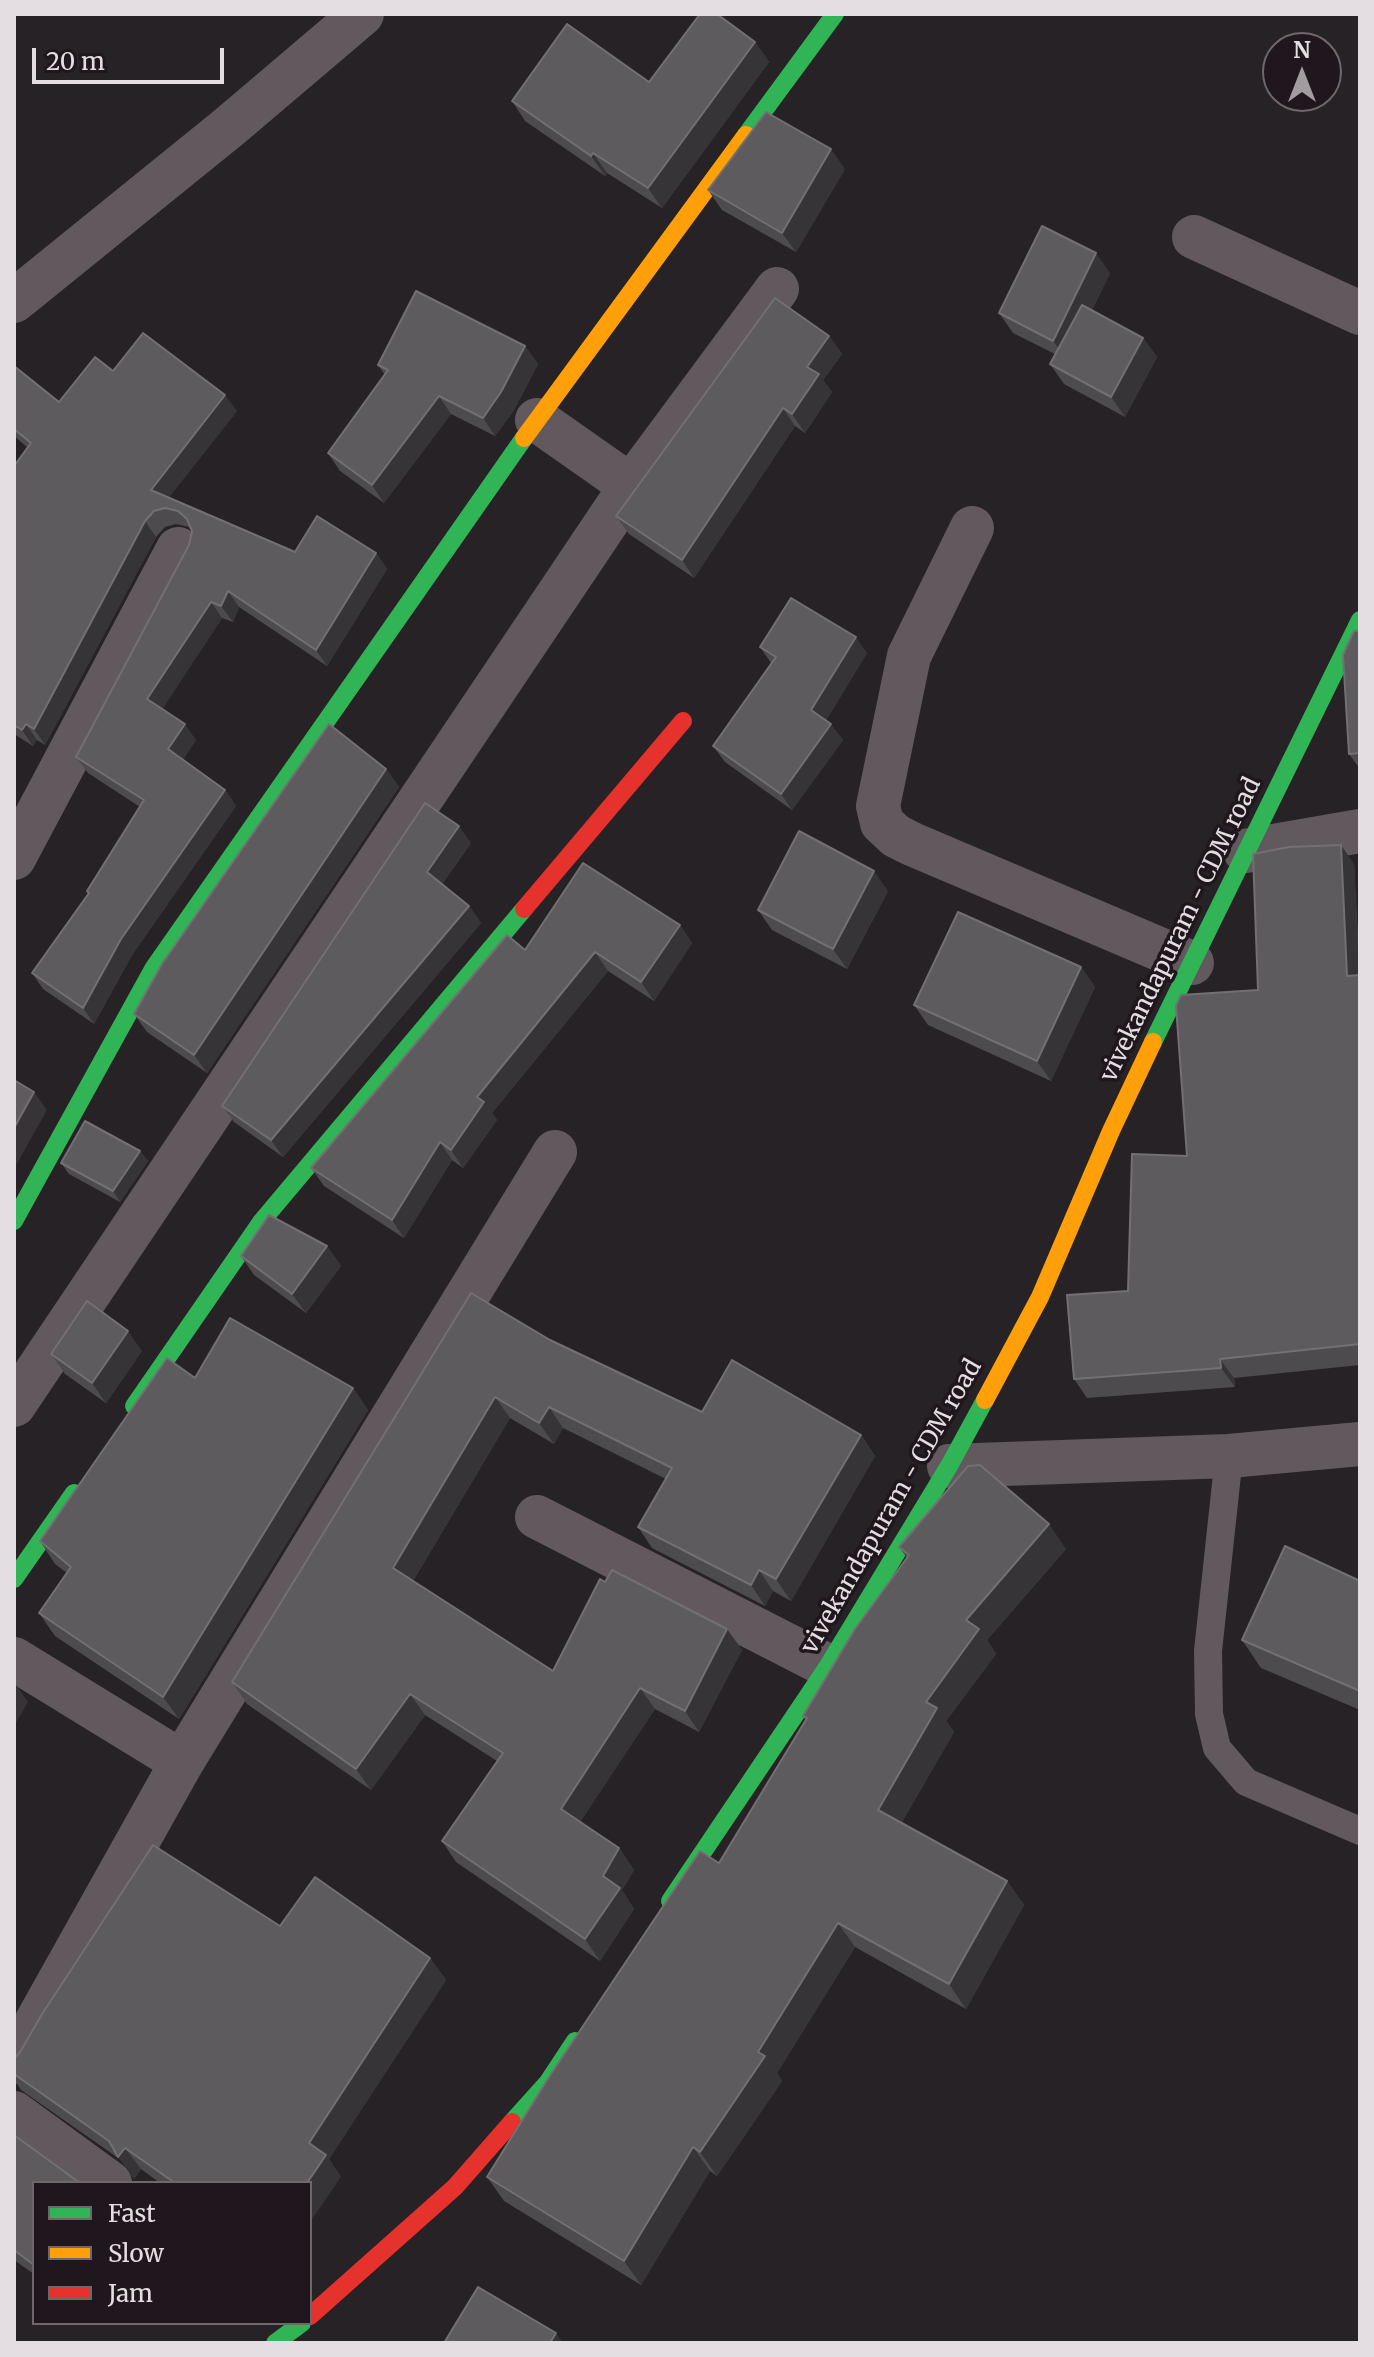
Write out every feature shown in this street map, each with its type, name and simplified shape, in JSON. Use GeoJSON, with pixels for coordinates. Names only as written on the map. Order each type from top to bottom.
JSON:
{"type":"FeatureCollection","features":[{"type":"Feature","properties":{"kind":"street"},"geometry":{"type":"LineString","coordinates":[[14,301],[229,127],[362,14]]}},
{"type":"Feature","properties":{"kind":"street"},"geometry":{"type":"LineString","coordinates":[[14,1221],[153,969],[537,420],[835,14]]}},
{"type":"Feature","properties":{"kind":"street"},"geometry":{"type":"LineString","coordinates":[[1194,237],[1360,313]]}},
{"type":"Feature","properties":{"kind":"street"},"geometry":{"type":"LineString","coordinates":[[14,1405],[631,486],[777,289]]}},
{"type":"Feature","properties":{"kind":"street"},"geometry":{"type":"LineString","coordinates":[[537,420],[631,486]]}},
{"type":"Feature","properties":{"kind":"street"},"geometry":{"type":"LineString","coordinates":[[972,528],[909,656],[878,806],[882,823],[896,836],[912,844],[1192,963]]}},
{"type":"Feature","properties":{"kind":"street"},"geometry":{"type":"LineString","coordinates":[[14,858],[178,549]]}},
{"type":"Feature","properties":{"kind":"street","name":"vivekandapuram - CDM road"},"geometry":{"type":"LineString","coordinates":[[661,1913],[828,1666],[949,1466],[1040,1297],[1111,1131],[1360,620]]}},
{"type":"Feature","properties":{"kind":"street"},"geometry":{"type":"LineString","coordinates":[[120,1426],[261,1222],[683,721]]}},
{"type":"Feature","properties":{"kind":"street"},"geometry":{"type":"LineString","coordinates":[[1245,851],[1360,831]]}},
{"type":"Feature","properties":{"kind":"street"},"geometry":{"type":"LineString","coordinates":[[14,2062],[182,1762],[555,1152]]}},
{"type":"Feature","properties":{"kind":"street"},"geometry":{"type":"LineString","coordinates":[[949,1466],[1229,1456],[1342,1446],[1360,1480]]}},
{"type":"Feature","properties":{"kind":"street"},"geometry":{"type":"LineString","coordinates":[[14,1579],[85,1477]]}},
{"type":"Feature","properties":{"kind":"street"},"geometry":{"type":"LineString","coordinates":[[537,1517],[828,1666]]}},
{"type":"Feature","properties":{"kind":"street"},"geometry":{"type":"LineString","coordinates":[[14,1659],[182,1762]]}},
{"type":"Feature","properties":{"kind":"street"},"geometry":{"type":"LineString","coordinates":[[312,2314],[455,2187],[548,2082],[583,2030]]}},
{"type":"Feature","properties":{"kind":"street"},"geometry":{"type":"LineString","coordinates":[[14,2113],[107,2181]]}},
{"type":"Feature","properties":{"kind":"street"},"geometry":{"type":"LineString","coordinates":[[275,2343],[299,2325]]}},
{"type":"Feature","properties":{"kind":"lane"},"geometry":{"type":"LineString","coordinates":[[1229,1456],[1208,1651],[1209,1714],[1217,1748],[1246,1782],[1360,1831]]}},
{"type":"Feature","properties":{"kind":"building"},"geometry":{"type":"Polygon","coordinates":[[[700,14],[717,14],[755,42],[648,188],[593,153],[591,156],[512,101],[567,24],[649,82],[700,14]]]}},
{"type":"Feature","properties":{"kind":"building"},"geometry":{"type":"Polygon","coordinates":[[[766,112],[831,149],[782,233],[708,190],[766,112]]]}},
{"type":"Feature","properties":{"kind":"building"},"geometry":{"type":"Polygon","coordinates":[[[1042,226],[1096,253],[1053,341],[999,313],[1042,226]]]}},
{"type":"Feature","properties":{"kind":"building"},"geometry":{"type":"Polygon","coordinates":[[[416,291],[525,346],[501,392],[483,418],[439,396],[372,485],[328,453],[388,370],[378,365],[416,291]]]}},
{"type":"Feature","properties":{"kind":"building"},"geometry":{"type":"Polygon","coordinates":[[[775,298],[829,336],[807,367],[819,374],[792,414],[783,408],[682,560],[616,516],[775,298]]]}},
{"type":"Feature","properties":{"kind":"building"},"geometry":{"type":"Polygon","coordinates":[[[1082,305],[1143,338],[1111,397],[1050,364],[1082,305]]]}},
{"type":"Feature","properties":{"kind":"building"},"geometry":{"type":"Polygon","coordinates":[[[143,333],[225,395],[151,490],[295,552],[317,516],[376,553],[316,650],[228,591],[221,606],[211,602],[147,699],[185,724],[168,749],[225,790],[121,939],[83,1008],[32,973],[89,893],[87,891],[144,800],[76,757],[189,545],[192,531],[187,519],[178,511],[165,508],[154,511],[145,521],[34,729],[26,724],[22,730],[14,725],[14,466],[31,443],[14,429],[14,366],[59,402],[95,357],[113,371],[143,333]]]}},
{"type":"Feature","properties":{"kind":"building"},"geometry":{"type":"Polygon","coordinates":[[[791,598],[856,637],[811,710],[831,724],[781,794],[713,746],[776,657],[760,647],[791,598]]]}},
{"type":"Feature","properties":{"kind":"building"},"geometry":{"type":"Polygon","coordinates":[[[1354,631],[1360,631],[1360,753],[1349,754],[1343,655],[1354,631]]]}},
{"type":"Feature","properties":{"kind":"building"},"geometry":{"type":"Polygon","coordinates":[[[329,724],[386,769],[194,1055],[134,1014],[162,964],[329,724]]]}},
{"type":"Feature","properties":{"kind":"building"},"geometry":{"type":"Polygon","coordinates":[[[425,803],[459,826],[427,872],[469,906],[271,1140],[222,1106],[425,803]]]}},
{"type":"Feature","properties":{"kind":"building"},"geometry":{"type":"Polygon","coordinates":[[[799,831],[874,871],[833,949],[758,910],[799,831]]]}},
{"type":"Feature","properties":{"kind":"building"},"geometry":{"type":"Polygon","coordinates":[[[1341,845],[1347,976],[1360,975],[1360,1344],[1220,1359],[1221,1368],[1074,1379],[1067,1295],[1128,1291],[1132,1154],[1187,1156],[1176,1006],[1181,995],[1258,990],[1253,854],[1289,847],[1341,845]]]}},
{"type":"Feature","properties":{"kind":"building"},"geometry":{"type":"Polygon","coordinates":[[[583,863],[680,925],[641,982],[595,952],[477,1097],[484,1102],[451,1150],[440,1142],[392,1220],[311,1168],[507,935],[525,950],[583,863]]]}},
{"type":"Feature","properties":{"kind":"building"},"geometry":{"type":"Polygon","coordinates":[[[958,912],[1081,967],[1037,1061],[914,1005],[958,912]]]}},
{"type":"Feature","properties":{"kind":"building"},"geometry":{"type":"Polygon","coordinates":[[[14,1080],[34,1092],[14,1128],[14,1080]]]}},
{"type":"Feature","properties":{"kind":"building"},"geometry":{"type":"Polygon","coordinates":[[[85,1121],[140,1151],[113,1191],[61,1163],[85,1121]]]}},
{"type":"Feature","properties":{"kind":"building"},"geometry":{"type":"Polygon","coordinates":[[[269,1215],[327,1246],[292,1294],[241,1256],[269,1215]]]}},
{"type":"Feature","properties":{"kind":"building"},"geometry":{"type":"Polygon","coordinates":[[[471,1293],[550,1340],[702,1412],[732,1360],[861,1435],[776,1579],[759,1570],[751,1585],[638,1527],[672,1468],[549,1407],[539,1423],[495,1397],[393,1568],[553,1671],[600,1579],[605,1582],[612,1570],[727,1629],[685,1711],[640,1688],[561,1809],[619,1848],[603,1876],[620,1888],[585,1939],[442,1841],[503,1753],[410,1694],[356,1769],[232,1682],[471,1293]]]}},
{"type":"Feature","properties":{"kind":"building"},"geometry":{"type":"Polygon","coordinates":[[[87,1301],[128,1331],[92,1383],[51,1354],[87,1301]]]}},
{"type":"Feature","properties":{"kind":"building"},"geometry":{"type":"Polygon","coordinates":[[[230,1318],[353,1388],[163,1697],[39,1613],[71,1567],[40,1541],[167,1358],[195,1378],[230,1318]]]}},
{"type":"Feature","properties":{"kind":"building"},"geometry":{"type":"Polygon","coordinates":[[[980,1465],[1049,1524],[966,1620],[979,1629],[926,1702],[937,1708],[878,1810],[1007,1881],[949,1984],[838,1923],[758,2052],[765,2056],[700,2152],[693,2147],[624,2261],[487,2177],[549,2077],[700,1851],[719,1863],[807,1718],[803,1716],[855,1629],[909,1555],[899,1547],[968,1466],[980,1465]]]}},
{"type":"Feature","properties":{"kind":"building"},"geometry":{"type":"Polygon","coordinates":[[[1285,1546],[1360,1581],[1360,1691],[1242,1640],[1285,1546]]]}},
{"type":"Feature","properties":{"kind":"building"},"geometry":{"type":"Polygon","coordinates":[[[153,1845],[280,1926],[315,1877],[430,1958],[309,2143],[326,2155],[308,2181],[172,2181],[125,2148],[118,2157],[109,2141],[14,2074],[14,2059],[153,1845]]]}},
{"type":"Feature","properties":{"kind":"building"},"geometry":{"type":"Polygon","coordinates":[[[14,2135],[77,2181],[32,2181],[32,2264],[14,2250],[14,2135]]]}},
{"type":"Feature","properties":{"kind":"building"},"geometry":{"type":"Polygon","coordinates":[[[478,2287],[556,2333],[550,2343],[444,2343],[478,2287]]]}},
{"type":"Feature","properties":{"kind":"traffic: fast"},"geometry":{"type":"LineString","coordinates":[[746,135],[835,14]]}},
{"type":"Feature","properties":{"kind":"traffic: fast"},"geometry":{"type":"LineString","coordinates":[[14,1221],[153,969],[524,438]]}},
{"type":"Feature","properties":{"kind":"traffic: fast"},"geometry":{"type":"LineString","coordinates":[[1153,1042],[1360,620]]}},
{"type":"Feature","properties":{"kind":"traffic: fast"},"geometry":{"type":"LineString","coordinates":[[134,1406],[261,1222],[524,909]]}},
{"type":"Feature","properties":{"kind":"traffic: fast"},"geometry":{"type":"LineString","coordinates":[[670,1901],[828,1666],[949,1466],[985,1400]]}},
{"type":"Feature","properties":{"kind":"traffic: fast"},"geometry":{"type":"LineString","coordinates":[[14,1579],[74,1493]]}},
{"type":"Feature","properties":{"kind":"traffic: fast"},"geometry":{"type":"LineString","coordinates":[[512,2122],[548,2082],[575,2041]]}},
{"type":"Feature","properties":{"kind":"traffic: fast"},"geometry":{"type":"LineString","coordinates":[[275,2343],[299,2325]]}},
{"type":"Feature","properties":{"kind":"traffic: slow"},"geometry":{"type":"LineString","coordinates":[[524,438],[746,135]]}},
{"type":"Feature","properties":{"kind":"traffic: slow"},"geometry":{"type":"LineString","coordinates":[[985,1400],[1040,1297],[1153,1042]]}},
{"type":"Feature","properties":{"kind":"traffic: jam"},"geometry":{"type":"LineString","coordinates":[[524,909],[683,721]]}},
{"type":"Feature","properties":{"kind":"traffic: jam"},"geometry":{"type":"LineString","coordinates":[[312,2314],[455,2187],[512,2122]]}}]}
